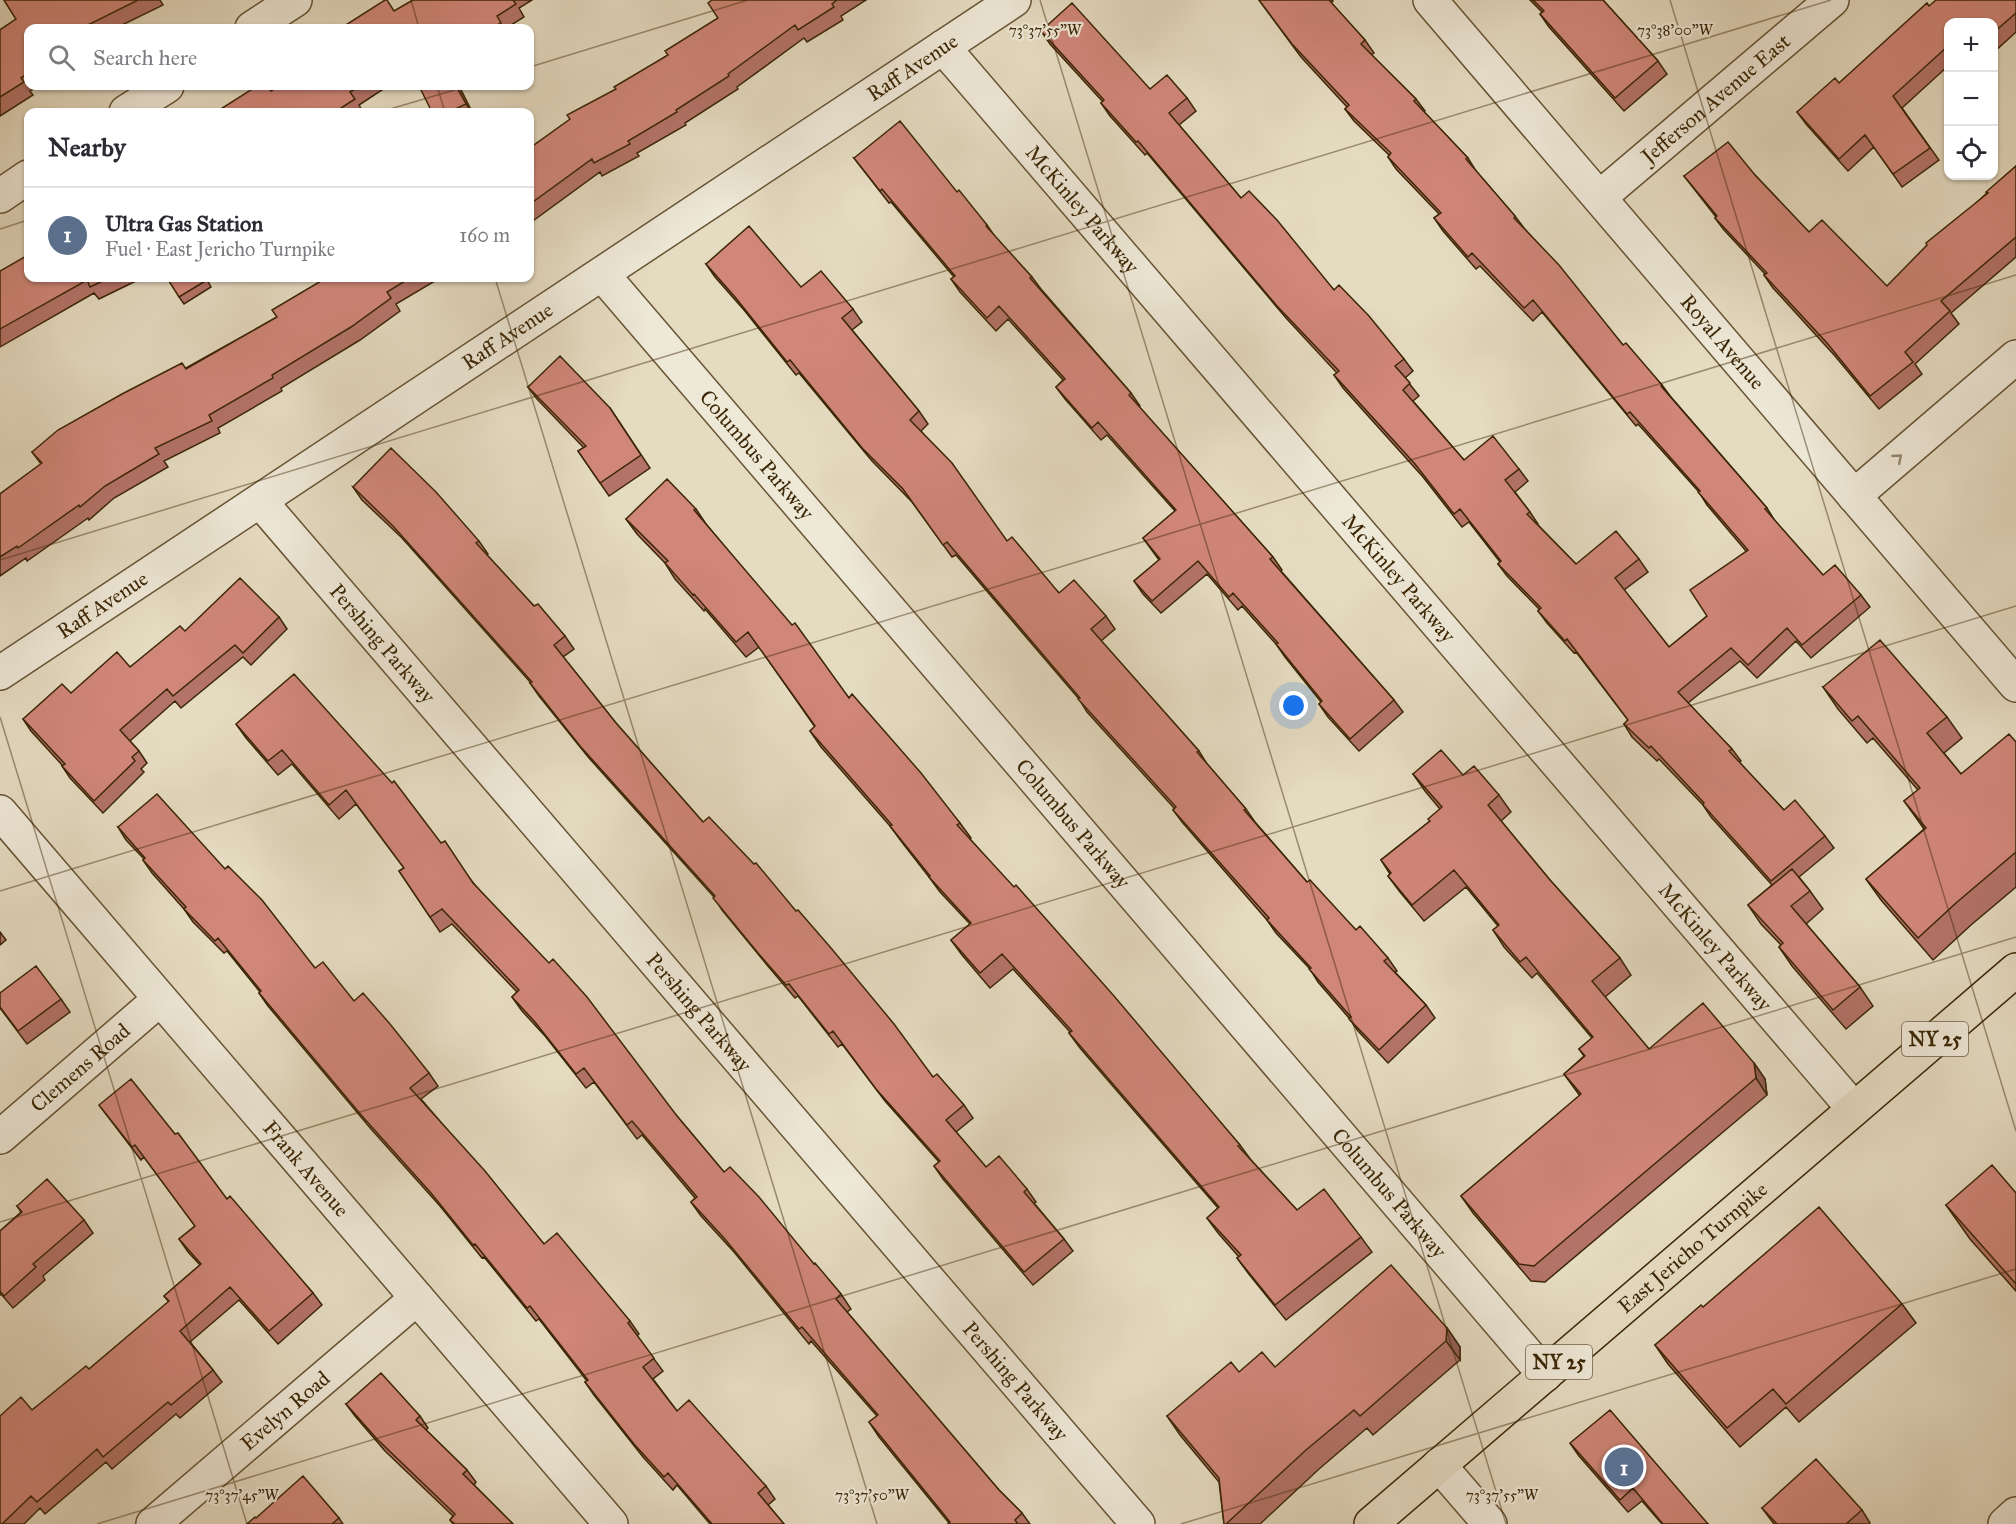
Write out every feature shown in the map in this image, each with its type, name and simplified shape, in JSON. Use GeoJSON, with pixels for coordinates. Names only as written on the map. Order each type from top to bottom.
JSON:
{"type":"FeatureCollection","features":[{"type":"Feature","properties":{"kind":"main road","name":"East Jericho Turnpike"},"geometry":{"type":"LineString","coordinates":[[1371,1524],[2016,970]]}},
{"type":"Feature","properties":{"kind":"street"},"geometry":{"type":"LineString","coordinates":[[258,24],[295,0]]}},
{"type":"Feature","properties":{"kind":"street","name":"Raff Avenue"},"geometry":{"type":"LineString","coordinates":[[0,673],[1014,0]]}},
{"type":"Feature","properties":{"kind":"street","name":"Royal Avenue"},"geometry":{"type":"LineString","coordinates":[[1430,0],[2016,685]]}},
{"type":"Feature","properties":{"kind":"street","name":"Jefferson Avenue East"},"geometry":{"type":"LineString","coordinates":[[1600,197],[1832,0]]}},
{"type":"Feature","properties":{"kind":"street","name":"McKinley Parkway"},"geometry":{"type":"LineString","coordinates":[[943,47],[1854,1109]]}},
{"type":"Feature","properties":{"kind":"street"},"geometry":{"type":"LineString","coordinates":[[132,108],[161,90]]}},
{"type":"Feature","properties":{"kind":"street"},"geometry":{"type":"LineString","coordinates":[[0,196],[24,180]]}},
{"type":"Feature","properties":{"kind":"street","name":"Columbus Parkway"},"geometry":{"type":"LineString","coordinates":[[602,274],[1545,1375]]}},
{"type":"Feature","properties":{"kind":"street"},"geometry":{"type":"LineString","coordinates":[[1854,496],[2016,357]]}},
{"type":"Feature","properties":{"kind":"street","name":"Pershing Parkway"},"geometry":{"type":"LineString","coordinates":[[260,501],[1138,1524]]}},
{"type":"Feature","properties":{"kind":"street","name":"Frank Avenue"},"geometry":{"type":"LineString","coordinates":[[0,812],[611,1524]]}},
{"type":"Feature","properties":{"kind":"street","name":"Clemens Road"},"geometry":{"type":"LineString","coordinates":[[0,1137],[160,999]]}},
{"type":"Feature","properties":{"kind":"street","name":"Evelyn Road"},"geometry":{"type":"LineString","coordinates":[[153,1524],[417,1298]]}},
{"type":"Feature","properties":{"kind":"street"},"geometry":{"type":"LineString","coordinates":[[1439,1465],[1490,1524]]}},
{"type":"Feature","properties":{"kind":"street"},"geometry":{"type":"LineString","coordinates":[[2005,1524],[2016,1514]]}},
{"type":"Feature","properties":{"kind":"building"},"geometry":{"type":"Polygon","coordinates":[[[4,0],[138,0],[90,24],[24,24],[24,76],[21,78],[24,82],[0,97],[0,30],[16,19],[4,0]]]}},
{"type":"Feature","properties":{"kind":"building"},"geometry":{"type":"Polygon","coordinates":[[[385,0],[394,11],[413,0],[513,0],[516,4],[497,16],[501,23],[499,24],[347,24],[385,0]]]}},
{"type":"Feature","properties":{"kind":"building"},"geometry":{"type":"Polygon","coordinates":[[[712,0],[837,0],[832,4],[834,7],[798,30],[795,25],[728,74],[729,76],[676,110],[677,112],[628,141],[630,144],[594,163],[592,159],[534,201],[534,145],[570,119],[567,115],[616,89],[614,87],[668,55],[665,51],[718,18],[708,3],[712,0]]]}},
{"type":"Feature","properties":{"kind":"building"},"geometry":{"type":"Polygon","coordinates":[[[1259,0],[1329,0],[1365,40],[1361,44],[1416,99],[1414,101],[1468,158],[1466,159],[1515,216],[1514,218],[1559,265],[1623,345],[1626,343],[1823,575],[1835,565],[1861,595],[1802,645],[1787,628],[1748,665],[1731,648],[1678,692],[1732,749],[1729,751],[1784,810],[1795,800],[1825,836],[1771,881],[1651,746],[1649,748],[1624,724],[1628,720],[1567,639],[1565,641],[1538,611],[1541,608],[1498,564],[1501,561],[1460,509],[1454,514],[1415,464],[1334,375],[1339,371],[1277,306],[1138,141],[1136,142],[1101,103],[1104,100],[1041,31],[1072,3],[1150,89],[1167,75],[1187,98],[1169,113],[1241,198],[1249,191],[1277,220],[1334,290],[1339,285],[1369,316],[1404,359],[1395,366],[1410,383],[1403,390],[1464,460],[1493,436],[1519,469],[1505,480],[1530,512],[1527,514],[1576,564],[1616,531],[1639,559],[1615,578],[1669,647],[1707,616],[1690,590],[1748,550],[1698,492],[1700,491],[1630,412],[1627,414],[1533,300],[1524,308],[1472,253],[1468,257],[1434,218],[1441,213],[1388,157],[1391,153],[1345,109],[1349,105],[1292,44],[1259,0]]]}},
{"type":"Feature","properties":{"kind":"building"},"geometry":{"type":"Polygon","coordinates":[[[1533,0],[1603,0],[1658,61],[1615,98],[1540,14],[1544,11],[1533,0]]]}},
{"type":"Feature","properties":{"kind":"building"},"geometry":{"type":"Polygon","coordinates":[[[1936,0],[2016,0],[2016,13],[1998,29],[1998,18],[1944,18],[1944,50],[1893,96],[1930,148],[1893,174],[1865,135],[1839,159],[1797,112],[1835,78],[1839,83],[1927,3],[1929,6],[1936,0]]]}},
{"type":"Feature","properties":{"kind":"building"},"geometry":{"type":"Polygon","coordinates":[[[251,90],[353,90],[350,92],[355,99],[341,108],[222,108],[251,90]]]}},
{"type":"Feature","properties":{"kind":"building"},"geometry":{"type":"Polygon","coordinates":[[[421,90],[458,90],[466,104],[458,108],[430,108],[421,90]]]}},
{"type":"Feature","properties":{"kind":"building"},"geometry":{"type":"Polygon","coordinates":[[[900,121],[957,192],[959,190],[986,226],[1032,277],[1030,278],[1131,393],[1129,395],[1273,557],[1270,559],[1394,700],[1350,739],[1319,704],[1322,701],[1276,644],[1278,643],[1233,593],[1229,597],[1198,561],[1152,601],[1134,581],[1160,559],[1143,538],[1176,510],[1098,422],[1092,428],[1056,387],[1065,379],[999,306],[987,318],[951,279],[955,276],[854,158],[900,121]]]}},
{"type":"Feature","properties":{"kind":"building"},"geometry":{"type":"Polygon","coordinates":[[[1728,142],[1755,175],[1809,232],[1822,220],[1887,286],[1927,245],[1926,243],[1988,193],[1986,192],[2016,166],[2016,237],[1941,301],[1950,311],[1905,352],[1913,362],[1870,396],[1827,343],[1764,275],[1767,273],[1715,218],[1717,216],[1684,176],[1728,142]]]}},
{"type":"Feature","properties":{"kind":"building"},"geometry":{"type":"Polygon","coordinates":[[[749,226],[801,287],[821,271],[853,309],[842,318],[919,411],[910,420],[952,463],[1007,541],[1012,537],[1059,593],[1074,580],[1106,616],[1091,629],[1199,751],[1197,752],[1246,809],[1244,810],[1307,882],[1310,880],[1356,930],[1360,926],[1388,958],[1384,961],[1426,1005],[1379,1050],[1349,1019],[1351,1017],[1309,969],[1311,968],[1267,920],[1269,918],[1173,810],[1176,807],[1078,699],[1080,698],[947,542],[943,545],[903,489],[863,449],[790,360],[787,362],[706,264],[749,226]]]}},
{"type":"Feature","properties":{"kind":"building"},"geometry":{"type":"Polygon","coordinates":[[[24,257],[24,282],[83,282],[0,329],[0,271],[24,257]]]}},
{"type":"Feature","properties":{"kind":"building"},"geometry":{"type":"Polygon","coordinates":[[[88,282],[101,282],[90,287],[88,282]]]}},
{"type":"Feature","properties":{"kind":"building"},"geometry":{"type":"Polygon","coordinates":[[[170,282],[204,282],[179,297],[170,282]]]}},
{"type":"Feature","properties":{"kind":"building"},"geometry":{"type":"Polygon","coordinates":[[[319,282],[403,282],[387,292],[391,298],[351,327],[272,375],[273,378],[209,415],[212,421],[155,448],[159,454],[105,486],[80,507],[79,505],[18,548],[17,546],[0,557],[0,494],[42,463],[32,452],[58,430],[122,394],[182,363],[186,369],[277,317],[272,310],[319,282]]]}},
{"type":"Feature","properties":{"kind":"building"},"geometry":{"type":"Polygon","coordinates":[[[560,356],[610,408],[641,455],[600,483],[578,451],[586,446],[528,387],[560,356]]]}},
{"type":"Feature","properties":{"kind":"building"},"geometry":{"type":"Polygon","coordinates":[[[391,448],[436,492],[479,541],[476,543],[534,606],[538,604],[565,636],[554,645],[616,723],[703,822],[709,817],[754,864],[756,863],[894,1024],[933,1077],[937,1074],[964,1105],[946,1120],[986,1167],[999,1156],[1027,1189],[1024,1192],[1064,1239],[1024,1272],[934,1166],[940,1161],[876,1089],[833,1031],[829,1034],[789,984],[786,985],[758,953],[713,898],[715,896],[580,746],[530,683],[532,682],[393,526],[353,487],[391,448]]]}},
{"type":"Feature","properties":{"kind":"building"},"geometry":{"type":"Polygon","coordinates":[[[667,479],[696,509],[694,510],[792,625],[795,623],[849,698],[852,694],[921,773],[960,823],[957,825],[1014,887],[1016,885],[1114,996],[1240,1145],[1238,1146],[1297,1210],[1324,1189],[1361,1237],[1275,1305],[1237,1258],[1241,1255],[1207,1218],[1219,1207],[1069,1033],[1072,1031],[1002,954],[980,973],[951,940],[971,923],[929,877],[890,826],[892,825],[810,731],[815,726],[748,632],[736,642],[665,563],[668,561],[626,519],[667,479]]]}},
{"type":"Feature","properties":{"kind":"building"},"geometry":{"type":"Polygon","coordinates":[[[240,578],[279,617],[243,653],[235,645],[173,696],[167,689],[120,730],[139,751],[132,757],[135,761],[94,801],[62,766],[65,764],[23,719],[62,684],[71,693],[117,652],[130,667],[180,626],[185,631],[240,578]]]}},
{"type":"Feature","properties":{"kind":"building"},"geometry":{"type":"Polygon","coordinates":[[[1880,640],[1947,717],[1927,733],[1961,774],[2009,734],[2016,742],[2016,852],[1918,938],[1866,879],[1926,828],[1904,801],[1920,788],[1858,716],[1852,721],[1823,687],[1880,640]]]}},
{"type":"Feature","properties":{"kind":"building"},"geometry":{"type":"Polygon","coordinates":[[[294,674],[392,783],[394,781],[441,843],[445,841],[473,883],[549,963],[553,959],[587,997],[677,1116],[724,1172],[730,1167],[759,1197],[841,1294],[836,1299],[999,1490],[1022,1513],[1015,1520],[1018,1524],[948,1524],[950,1522],[869,1422],[878,1415],[802,1327],[799,1329],[724,1238],[691,1202],[697,1197],[632,1121],[627,1125],[584,1068],[576,1074],[512,997],[519,990],[442,909],[430,917],[399,871],[404,868],[346,790],[329,805],[282,750],[268,761],[236,724],[294,674]]]}},
{"type":"Feature","properties":{"kind":"building"},"geometry":{"type":"Polygon","coordinates":[[[1441,750],[1463,775],[1474,766],[1499,795],[1488,805],[1550,880],[1620,958],[1592,981],[1649,1049],[1703,1003],[1754,1063],[1756,1078],[1534,1266],[1519,1264],[1461,1196],[1581,1094],[1564,1074],[1585,1056],[1579,1049],[1593,1037],[1526,957],[1520,962],[1493,930],[1499,925],[1454,870],[1412,905],[1388,876],[1391,873],[1381,860],[1430,821],[1428,819],[1442,807],[1413,774],[1441,750]]]}},
{"type":"Feature","properties":{"kind":"building"},"geometry":{"type":"Polygon","coordinates":[[[157,794],[225,869],[228,866],[262,900],[315,968],[323,962],[354,1001],[363,993],[390,1024],[429,1073],[410,1088],[485,1171],[544,1244],[557,1233],[630,1321],[628,1323],[654,1358],[643,1367],[677,1411],[689,1400],[766,1486],[758,1493],[784,1524],[712,1524],[668,1473],[664,1477],[634,1444],[585,1382],[588,1380],[530,1306],[527,1308],[475,1244],[473,1245],[259,993],[261,991],[218,938],[215,941],[184,909],[186,907],[143,860],[145,858],[118,827],[157,794]]]}},
{"type":"Feature","properties":{"kind":"building"},"geometry":{"type":"Polygon","coordinates":[[[1792,869],[1810,891],[1791,906],[1860,987],[1833,1010],[1779,947],[1783,943],[1748,905],[1792,869]]]}},
{"type":"Feature","properties":{"kind":"building"},"geometry":{"type":"Polygon","coordinates":[[[36,966],[61,999],[18,1031],[0,1007],[0,993],[36,966]]]}},
{"type":"Feature","properties":{"kind":"building"},"geometry":{"type":"Polygon","coordinates":[[[131,1079],[175,1134],[178,1133],[227,1199],[230,1196],[313,1293],[269,1331],[230,1287],[180,1331],[213,1370],[171,1405],[168,1402],[103,1457],[97,1449],[37,1502],[31,1496],[0,1524],[0,1416],[21,1397],[32,1410],[86,1366],[89,1369],[169,1301],[164,1296],[201,1264],[179,1239],[195,1226],[135,1145],[132,1147],[99,1105],[131,1079]]]}},
{"type":"Feature","properties":{"kind":"building"},"geometry":{"type":"Polygon","coordinates":[[[1992,1165],[2016,1193],[2016,1284],[1946,1205],[1992,1165]]]}},
{"type":"Feature","properties":{"kind":"building"},"geometry":{"type":"Polygon","coordinates":[[[47,1179],[84,1220],[33,1264],[36,1267],[4,1296],[0,1291],[0,1231],[22,1212],[17,1206],[47,1179]]]}},
{"type":"Feature","properties":{"kind":"building"},"geometry":{"type":"Polygon","coordinates":[[[1819,1207],[1902,1304],[1786,1404],[1773,1389],[1727,1428],[1655,1345],[1701,1305],[1703,1307],[1819,1207]]]}},
{"type":"Feature","properties":{"kind":"building"},"geometry":{"type":"Polygon","coordinates":[[[1391,1265],[1447,1328],[1446,1341],[1360,1416],[1354,1410],[1224,1524],[1219,1478],[1167,1416],[1231,1362],[1239,1372],[1262,1352],[1275,1367],[1391,1265]]]}},
{"type":"Feature","properties":{"kind":"building"},"geometry":{"type":"Polygon","coordinates":[[[381,1373],[420,1416],[416,1420],[467,1470],[463,1474],[513,1524],[455,1524],[450,1520],[455,1514],[377,1439],[346,1404],[381,1373]]]}},
{"type":"Feature","properties":{"kind":"building"},"geometry":{"type":"Polygon","coordinates":[[[1610,1410],[1708,1524],[1663,1524],[1633,1488],[1620,1500],[1570,1443],[1610,1410]]]}},
{"type":"Feature","properties":{"kind":"building"},"geometry":{"type":"Polygon","coordinates":[[[1816,1459],[1862,1510],[1846,1524],[1777,1524],[1762,1508],[1816,1459]]]}},
{"type":"Feature","properties":{"kind":"building"},"geometry":{"type":"Polygon","coordinates":[[[303,1476],[339,1518],[332,1524],[247,1524],[256,1518],[303,1476]]]}},
{"type":"Feature","properties":{"kind":"place","name":"Ultra Gas Station"},"geometry":{"type":"Point","coordinates":[1624,1467]}}]}
